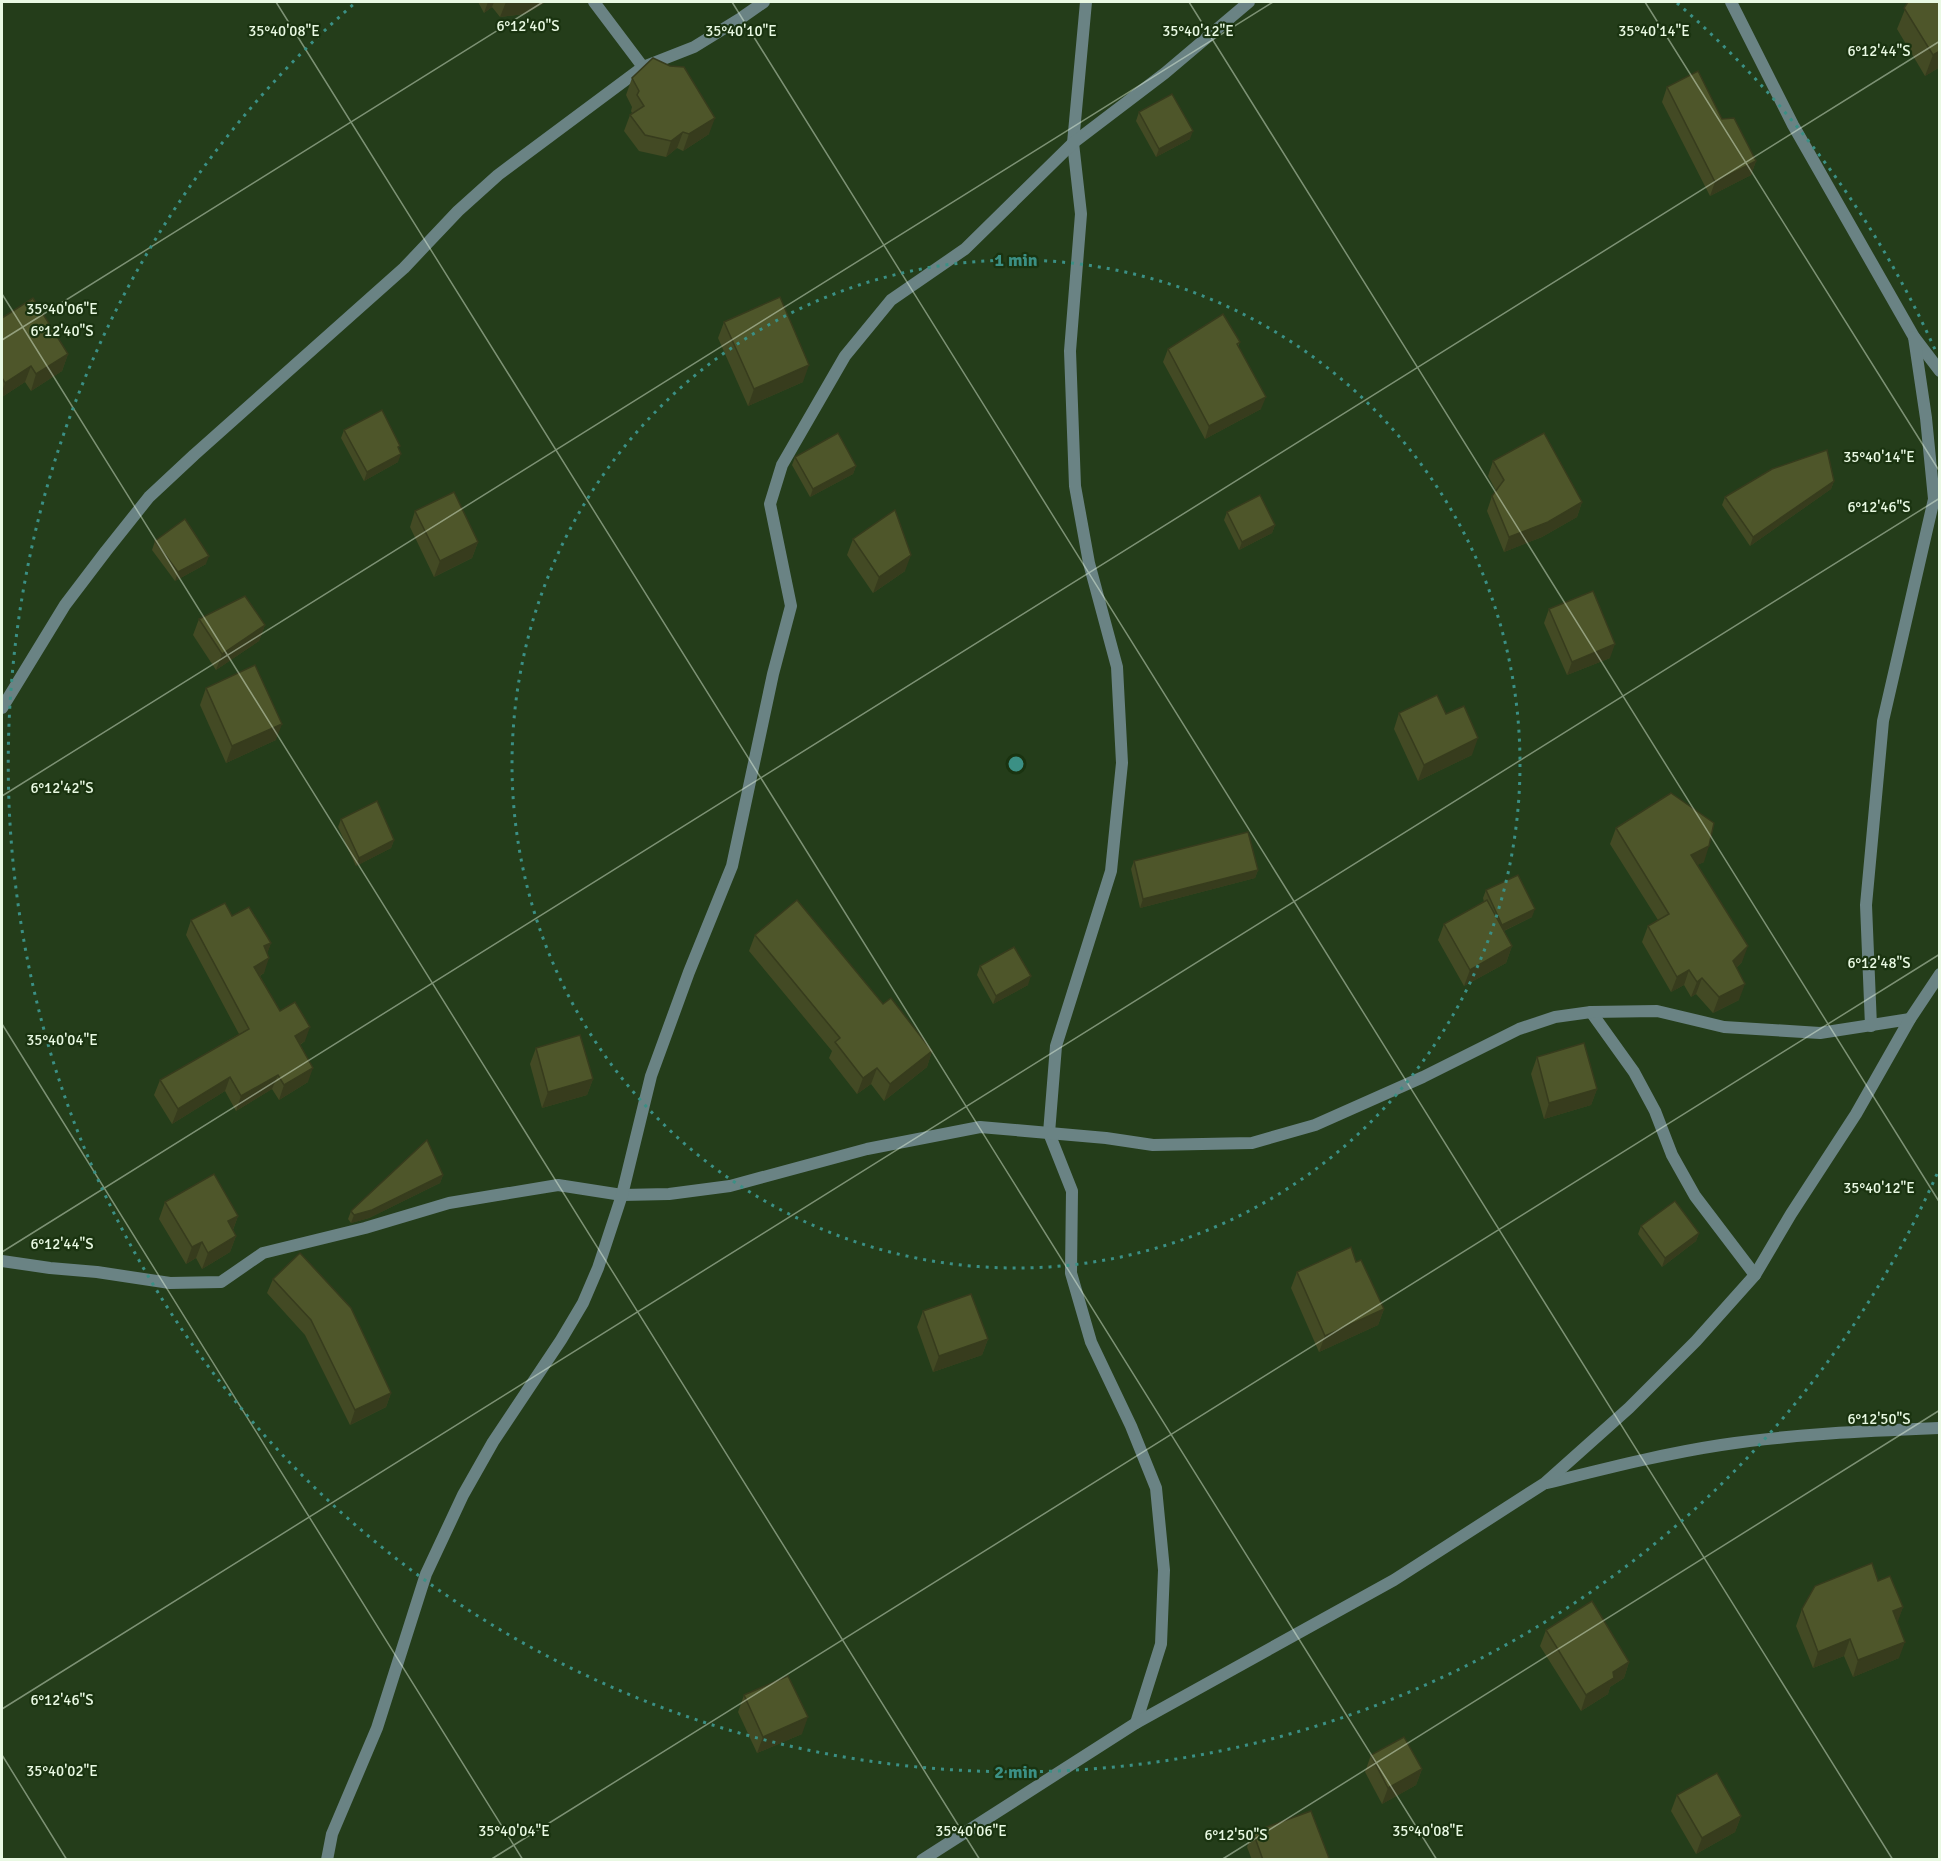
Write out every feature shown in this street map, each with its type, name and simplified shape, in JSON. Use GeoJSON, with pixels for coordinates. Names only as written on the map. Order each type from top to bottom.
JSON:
{"type":"FeatureCollection","features":[{"type":"Feature","properties":{"kind":"street"},"geometry":{"type":"LineString","coordinates":[[594,2],[643,67]]}},
{"type":"Feature","properties":{"kind":"street"},"geometry":{"type":"LineString","coordinates":[[2,708],[65,605],[149,497],[404,268],[458,211],[498,175],[643,67],[694,47],[764,2]]}},
{"type":"Feature","properties":{"kind":"street"},"geometry":{"type":"LineString","coordinates":[[1086,2],[1073,143],[1081,214],[1070,351],[1075,486],[1089,563],[1117,667],[1122,763],[1111,871],[1056,1046],[1049,1133],[1072,1191],[1071,1273],[1091,1342],[1131,1426],[1156,1488],[1164,1570],[1161,1644],[1136,1723]]}},
{"type":"Feature","properties":{"kind":"street"},"geometry":{"type":"LineString","coordinates":[[327,1860],[332,1834],[377,1728],[426,1574],[463,1495],[493,1442],[561,1340],[583,1303],[598,1268],[622,1195],[651,1076],[689,972],[732,866],[773,674],[791,606],[770,504],[782,465],[845,356],[891,300],[965,249],[1073,143],[1165,73],[1249,2]]}},
{"type":"Feature","properties":{"kind":"street"},"geometry":{"type":"LineString","coordinates":[[1731,2],[1793,125],[1914,337],[1940,371]]}},
{"type":"Feature","properties":{"kind":"street"},"geometry":{"type":"LineString","coordinates":[[1871,1026],[1866,905],[1883,721],[1934,499],[1926,418],[1914,337]]}},
{"type":"Feature","properties":{"kind":"street"},"geometry":{"type":"LineString","coordinates":[[922,1860],[1136,1723],[1394,1580],[1545,1484],[1646,1391],[1696,1341],[1755,1275],[1791,1214],[1856,1114],[1910,1019],[1940,974]]}},
{"type":"Feature","properties":{"kind":"street"},"geometry":{"type":"LineString","coordinates":[[2,1261],[170,1283],[221,1282],[263,1252],[365,1228],[449,1203],[558,1185],[622,1195],[669,1194],[730,1186],[867,1149],[980,1127],[1106,1138],[1153,1145],[1252,1143],[1315,1125],[1423,1077],[1519,1029],[1555,1017],[1591,1012],[1657,1011],[1724,1027],[1820,1033],[1910,1019]]}},
{"type":"Feature","properties":{"kind":"street"},"geometry":{"type":"LineString","coordinates":[[1591,1012],[1634,1072],[1654,1111],[1672,1155],[1695,1196],[1755,1275]]}},
{"type":"Feature","properties":{"kind":"street"},"geometry":{"type":"LineString","coordinates":[[1545,1484],[1631,1462],[1722,1445],[1843,1432],[1940,1428]]}},
{"type":"Feature","properties":{"kind":"building"},"geometry":{"type":"Polygon","coordinates":[[[1908,2],[1940,2],[1940,51],[1933,55],[1904,8],[1908,2]]]}},
{"type":"Feature","properties":{"kind":"building"},"geometry":{"type":"Polygon","coordinates":[[[653,58],[670,66],[684,67],[715,118],[689,134],[683,132],[671,141],[645,135],[630,115],[644,106],[637,95],[639,91],[632,78],[653,58]]]}},
{"type":"Feature","properties":{"kind":"building"},"geometry":{"type":"Polygon","coordinates":[[[1698,71],[1722,119],[1734,118],[1756,161],[1715,182],[1667,87],[1698,71]]]}},
{"type":"Feature","properties":{"kind":"building"},"geometry":{"type":"Polygon","coordinates":[[[1172,94],[1193,131],[1159,149],[1139,112],[1172,94]]]}},
{"type":"Feature","properties":{"kind":"building"},"geometry":{"type":"Polygon","coordinates":[[[780,297],[809,365],[754,389],[724,322],[780,297]]]}},
{"type":"Feature","properties":{"kind":"building"},"geometry":{"type":"Polygon","coordinates":[[[33,298],[68,354],[36,374],[31,366],[5,383],[2,378],[2,318],[33,298]]]}},
{"type":"Feature","properties":{"kind":"building"},"geometry":{"type":"Polygon","coordinates":[[[1223,314],[1240,342],[1237,344],[1266,397],[1209,426],[1168,349],[1223,314]]]}},
{"type":"Feature","properties":{"kind":"building"},"geometry":{"type":"Polygon","coordinates":[[[382,410],[400,446],[398,447],[401,454],[367,472],[344,430],[382,410]]]}},
{"type":"Feature","properties":{"kind":"building"},"geometry":{"type":"Polygon","coordinates":[[[838,433],[856,466],[813,489],[795,457],[838,433]]]}},
{"type":"Feature","properties":{"kind":"building"},"geometry":{"type":"Polygon","coordinates":[[[1544,433],[1582,502],[1548,522],[1509,537],[1492,496],[1504,480],[1493,461],[1544,433]]]}},
{"type":"Feature","properties":{"kind":"building"},"geometry":{"type":"Polygon","coordinates":[[[1827,450],[1834,481],[1753,537],[1725,497],[1772,469],[1827,450]]]}},
{"type":"Feature","properties":{"kind":"building"},"geometry":{"type":"Polygon","coordinates":[[[454,492],[478,542],[440,561],[415,511],[454,492]]]}},
{"type":"Feature","properties":{"kind":"building"},"geometry":{"type":"Polygon","coordinates":[[[1260,495],[1275,525],[1242,542],[1227,512],[1260,495]]]}},
{"type":"Feature","properties":{"kind":"building"},"geometry":{"type":"Polygon","coordinates":[[[895,510],[911,555],[879,577],[853,539],[895,510]]]}},
{"type":"Feature","properties":{"kind":"building"},"geometry":{"type":"Polygon","coordinates":[[[185,519],[209,556],[178,572],[155,541],[185,519]]]}},
{"type":"Feature","properties":{"kind":"building"},"geometry":{"type":"Polygon","coordinates":[[[1593,591],[1615,644],[1572,662],[1549,609],[1593,591]]]}},
{"type":"Feature","properties":{"kind":"building"},"geometry":{"type":"Polygon","coordinates":[[[245,596],[265,625],[222,654],[199,619],[245,596]]]}},
{"type":"Feature","properties":{"kind":"building"},"geometry":{"type":"Polygon","coordinates":[[[255,665],[282,724],[232,746],[206,688],[255,665]]]}},
{"type":"Feature","properties":{"kind":"building"},"geometry":{"type":"Polygon","coordinates":[[[1437,695],[1446,714],[1464,706],[1478,738],[1424,765],[1399,713],[1437,695]]]}},
{"type":"Feature","properties":{"kind":"building"},"geometry":{"type":"Polygon","coordinates":[[[1671,793],[1714,823],[1709,846],[1691,855],[1748,946],[1733,961],[1745,984],[1719,997],[1702,978],[1697,982],[1689,970],[1677,977],[1648,926],[1669,914],[1616,828],[1671,793]]]}},
{"type":"Feature","properties":{"kind":"building"},"geometry":{"type":"Polygon","coordinates":[[[377,801],[394,840],[359,858],[341,819],[377,801]]]}},
{"type":"Feature","properties":{"kind":"building"},"geometry":{"type":"Polygon","coordinates":[[[1248,832],[1258,870],[1143,899],[1134,861],[1248,832]]]}},
{"type":"Feature","properties":{"kind":"building"},"geometry":{"type":"Polygon","coordinates":[[[1518,875],[1535,909],[1502,925],[1486,890],[1518,875]]]}},
{"type":"Feature","properties":{"kind":"building"},"geometry":{"type":"Polygon","coordinates":[[[797,900],[883,1004],[891,998],[932,1051],[890,1084],[877,1068],[863,1078],[835,1042],[840,1038],[755,935],[797,900]]]}},
{"type":"Feature","properties":{"kind":"building"},"geometry":{"type":"Polygon","coordinates":[[[1487,900],[1512,946],[1470,970],[1444,924],[1487,900]]]}},
{"type":"Feature","properties":{"kind":"building"},"geometry":{"type":"Polygon","coordinates":[[[225,903],[232,916],[249,907],[271,943],[264,946],[269,958],[254,967],[280,1011],[295,1002],[310,1027],[295,1036],[313,1068],[284,1085],[278,1075],[241,1096],[230,1077],[178,1109],[160,1080],[249,1029],[191,920],[225,903]]]}},
{"type":"Feature","properties":{"kind":"building"},"geometry":{"type":"Polygon","coordinates":[[[1014,947],[1031,976],[996,996],[980,966],[1014,947]]]}},
{"type":"Feature","properties":{"kind":"building"},"geometry":{"type":"Polygon","coordinates":[[[580,1035],[593,1079],[548,1092],[536,1048],[580,1035]]]}},
{"type":"Feature","properties":{"kind":"building"},"geometry":{"type":"Polygon","coordinates":[[[1584,1043],[1597,1089],[1549,1103],[1537,1057],[1584,1043]]]}},
{"type":"Feature","properties":{"kind":"building"},"geometry":{"type":"Polygon","coordinates":[[[427,1140],[443,1175],[372,1210],[354,1215],[351,1211],[427,1140]]]}},
{"type":"Feature","properties":{"kind":"building"},"geometry":{"type":"Polygon","coordinates":[[[214,1174],[238,1216],[228,1221],[236,1236],[208,1253],[202,1242],[192,1247],[165,1202],[214,1174]]]}},
{"type":"Feature","properties":{"kind":"building"},"geometry":{"type":"Polygon","coordinates":[[[1675,1201],[1699,1233],[1665,1258],[1641,1226],[1675,1201]]]}},
{"type":"Feature","properties":{"kind":"building"},"geometry":{"type":"Polygon","coordinates":[[[1351,1247],[1356,1262],[1361,1260],[1384,1309],[1325,1336],[1297,1272],[1351,1247]]]}},
{"type":"Feature","properties":{"kind":"building"},"geometry":{"type":"Polygon","coordinates":[[[300,1253],[351,1308],[391,1393],[355,1410],[311,1320],[273,1279],[300,1253]]]}},
{"type":"Feature","properties":{"kind":"building"},"geometry":{"type":"Polygon","coordinates":[[[971,1294],[988,1339],[939,1356],[923,1311],[971,1294]]]}},
{"type":"Feature","properties":{"kind":"building"},"geometry":{"type":"Polygon","coordinates":[[[1872,1563],[1878,1581],[1890,1576],[1903,1607],[1893,1611],[1905,1642],[1858,1660],[1850,1639],[1818,1652],[1802,1609],[1815,1586],[1872,1563]]]}},
{"type":"Feature","properties":{"kind":"building"},"geometry":{"type":"Polygon","coordinates":[[[1592,1601],[1629,1662],[1613,1672],[1614,1678],[1586,1695],[1546,1630],[1592,1601]]]}},
{"type":"Feature","properties":{"kind":"building"},"geometry":{"type":"Polygon","coordinates":[[[788,1676],[808,1717],[763,1737],[744,1695],[788,1676]]]}},
{"type":"Feature","properties":{"kind":"building"},"geometry":{"type":"Polygon","coordinates":[[[1404,1737],[1422,1769],[1388,1788],[1371,1755],[1404,1737]]]}},
{"type":"Feature","properties":{"kind":"building"},"geometry":{"type":"Polygon","coordinates":[[[1717,1773],[1741,1816],[1702,1838],[1677,1795],[1717,1773]]]}},
{"type":"Feature","properties":{"kind":"building"},"geometry":{"type":"Polygon","coordinates":[[[1311,1811],[1329,1858],[1324,1860],[1263,1860],[1253,1832],[1311,1811]]]}}]}
